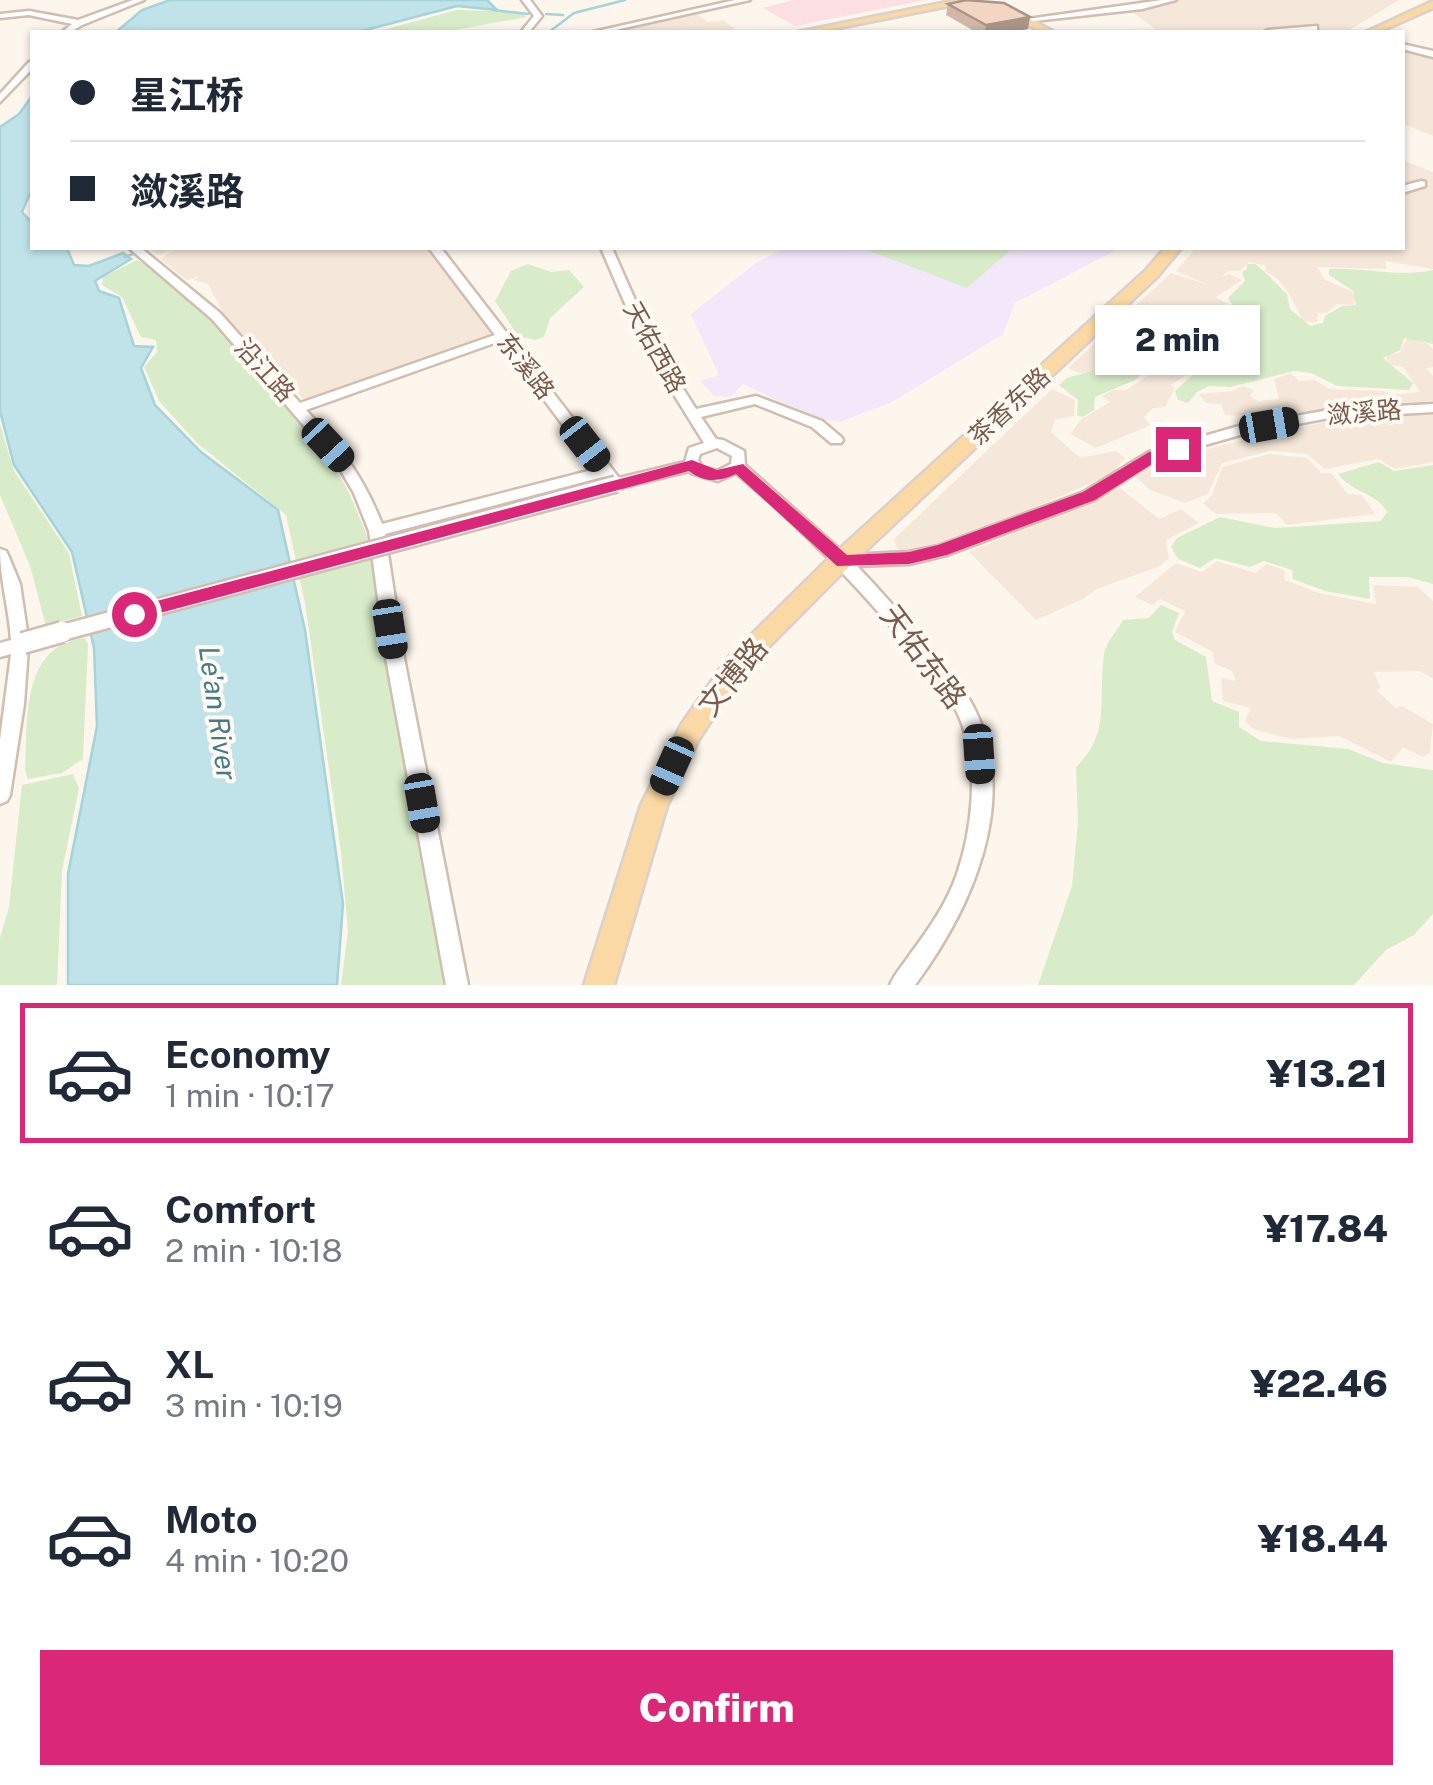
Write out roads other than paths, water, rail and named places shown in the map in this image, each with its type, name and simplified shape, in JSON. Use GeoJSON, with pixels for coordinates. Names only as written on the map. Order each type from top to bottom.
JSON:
{"type":"FeatureCollection","features":[{"type":"Feature","properties":{"kind":"main road"},"geometry":{"type":"LineString","coordinates":[[814,30],[974,0]]}},
{"type":"Feature","properties":{"kind":"main road"},"geometry":{"type":"LineString","coordinates":[[992,3],[1045,30]]}},
{"type":"Feature","properties":{"kind":"main road"},"geometry":{"type":"LineString","coordinates":[[1376,30],[1433,7]]}},
{"type":"Feature","properties":{"kind":"main road"},"geometry":{"type":"LineString","coordinates":[[1387,30],[1433,7]]}},
{"type":"Feature","properties":{"kind":"main road","name":"茶香东路"},"geometry":{"type":"LineString","coordinates":[[843,561],[1152,273],[1171,250]]}},
{"type":"Feature","properties":{"kind":"main road","name":"文博路"},"geometry":{"type":"LineString","coordinates":[[599,985],[637,852],[654,806],[690,732],[735,666],[843,561]]}},
{"type":"Feature","properties":{"kind":"street"},"geometry":{"type":"LineString","coordinates":[[69,30],[140,0]]}},
{"type":"Feature","properties":{"kind":"street"},"geometry":{"type":"LineString","coordinates":[[526,0],[538,16],[527,30]]}},
{"type":"Feature","properties":{"kind":"street"},"geometry":{"type":"LineString","coordinates":[[606,30],[746,0]]}},
{"type":"Feature","properties":{"kind":"street"},"geometry":{"type":"LineString","coordinates":[[1025,20],[1126,10],[1172,0]]}},
{"type":"Feature","properties":{"kind":"street"},"geometry":{"type":"LineString","coordinates":[[0,16],[30,13],[79,23]]}},
{"type":"Feature","properties":{"kind":"street"},"geometry":{"type":"LineString","coordinates":[[1291,30],[1314,28]]}},
{"type":"Feature","properties":{"kind":"street"},"geometry":{"type":"LineString","coordinates":[[1405,47],[1433,54]]}},
{"type":"Feature","properties":{"kind":"street"},"geometry":{"type":"LineString","coordinates":[[0,99],[30,66]]}},
{"type":"Feature","properties":{"kind":"street"},"geometry":{"type":"LineString","coordinates":[[1405,189],[1421,184]]}},
{"type":"Feature","properties":{"kind":"street","name":"沿江路"},"geometry":{"type":"LineString","coordinates":[[138,250],[216,316],[353,475],[377,531],[395,658],[456,985]]}},
{"type":"Feature","properties":{"kind":"street","name":"东溪路"},"geometry":{"type":"LineString","coordinates":[[437,250],[611,478]]}},
{"type":"Feature","properties":{"kind":"street","name":"天佑西路"},"geometry":{"type":"LineString","coordinates":[[608,250],[648,343],[711,443]]}},
{"type":"Feature","properties":{"kind":"street"},"geometry":{"type":"LineString","coordinates":[[299,408],[503,336]]}},
{"type":"Feature","properties":{"kind":"street"},"geometry":{"type":"LineString","coordinates":[[693,414],[756,400],[817,424],[836,440]]}},
{"type":"Feature","properties":{"kind":"street","name":"潋溪路"},"geometry":{"type":"LineString","coordinates":[[843,561],[909,558],[941,551],[1089,496],[1154,455],[1239,431],[1329,414],[1433,408]]}},
{"type":"Feature","properties":{"kind":"street"},"geometry":{"type":"LineString","coordinates":[[692,465],[694,451],[711,443],[736,450],[740,458],[738,467]]}},
{"type":"Feature","properties":{"kind":"street"},"geometry":{"type":"LineString","coordinates":[[377,531],[611,478],[692,465],[702,473],[718,476],[738,467]]}},
{"type":"Feature","properties":{"kind":"street"},"geometry":{"type":"LineString","coordinates":[[738,467],[843,561]]}},
{"type":"Feature","properties":{"kind":"street"},"geometry":{"type":"LineString","coordinates":[[0,650],[611,478]]}},
{"type":"Feature","properties":{"kind":"street"},"geometry":{"type":"LineString","coordinates":[[0,554],[16,599],[23,644],[0,795]]}},
{"type":"Feature","properties":{"kind":"street","name":"天佑东路"},"geometry":{"type":"LineString","coordinates":[[843,561],[879,598],[953,691],[978,745],[980,810],[972,865],[952,913],[900,985]]}},
{"type":"Feature","properties":{"kind":"water"},"geometry":{"type":"Polygon","coordinates":[[[170,0],[487,0],[497,10],[457,6],[366,30],[118,30],[142,10],[170,0]]]}},
{"type":"Feature","properties":{"kind":"water","name":"Le'an River"},"geometry":{"type":"Polygon","coordinates":[[[30,99],[30,194],[22,212],[30,221],[30,250],[68,250],[74,265],[89,266],[123,253],[131,259],[95,281],[99,291],[119,298],[134,346],[153,347],[141,368],[155,405],[201,452],[278,510],[305,630],[343,904],[337,985],[68,985],[68,874],[97,726],[94,648],[72,552],[14,465],[0,411],[0,127],[19,114],[30,99]]]}},
{"type":"Feature","properties":{"kind":"waterway"},"geometry":{"type":"LineString","coordinates":[[552,30],[574,13],[625,0]]}},
{"type":"Feature","properties":{"kind":"waterway"},"geometry":{"type":"LineString","coordinates":[[493,10],[528,14]]}},
{"type":"Feature","properties":{"kind":"waterway"},"geometry":{"type":"LineString","coordinates":[[546,14],[563,15]]}},
{"type":"Feature","properties":{"kind":"waterway"},"geometry":{"type":"LineString","coordinates":[[125,257],[144,250]]}}]}
